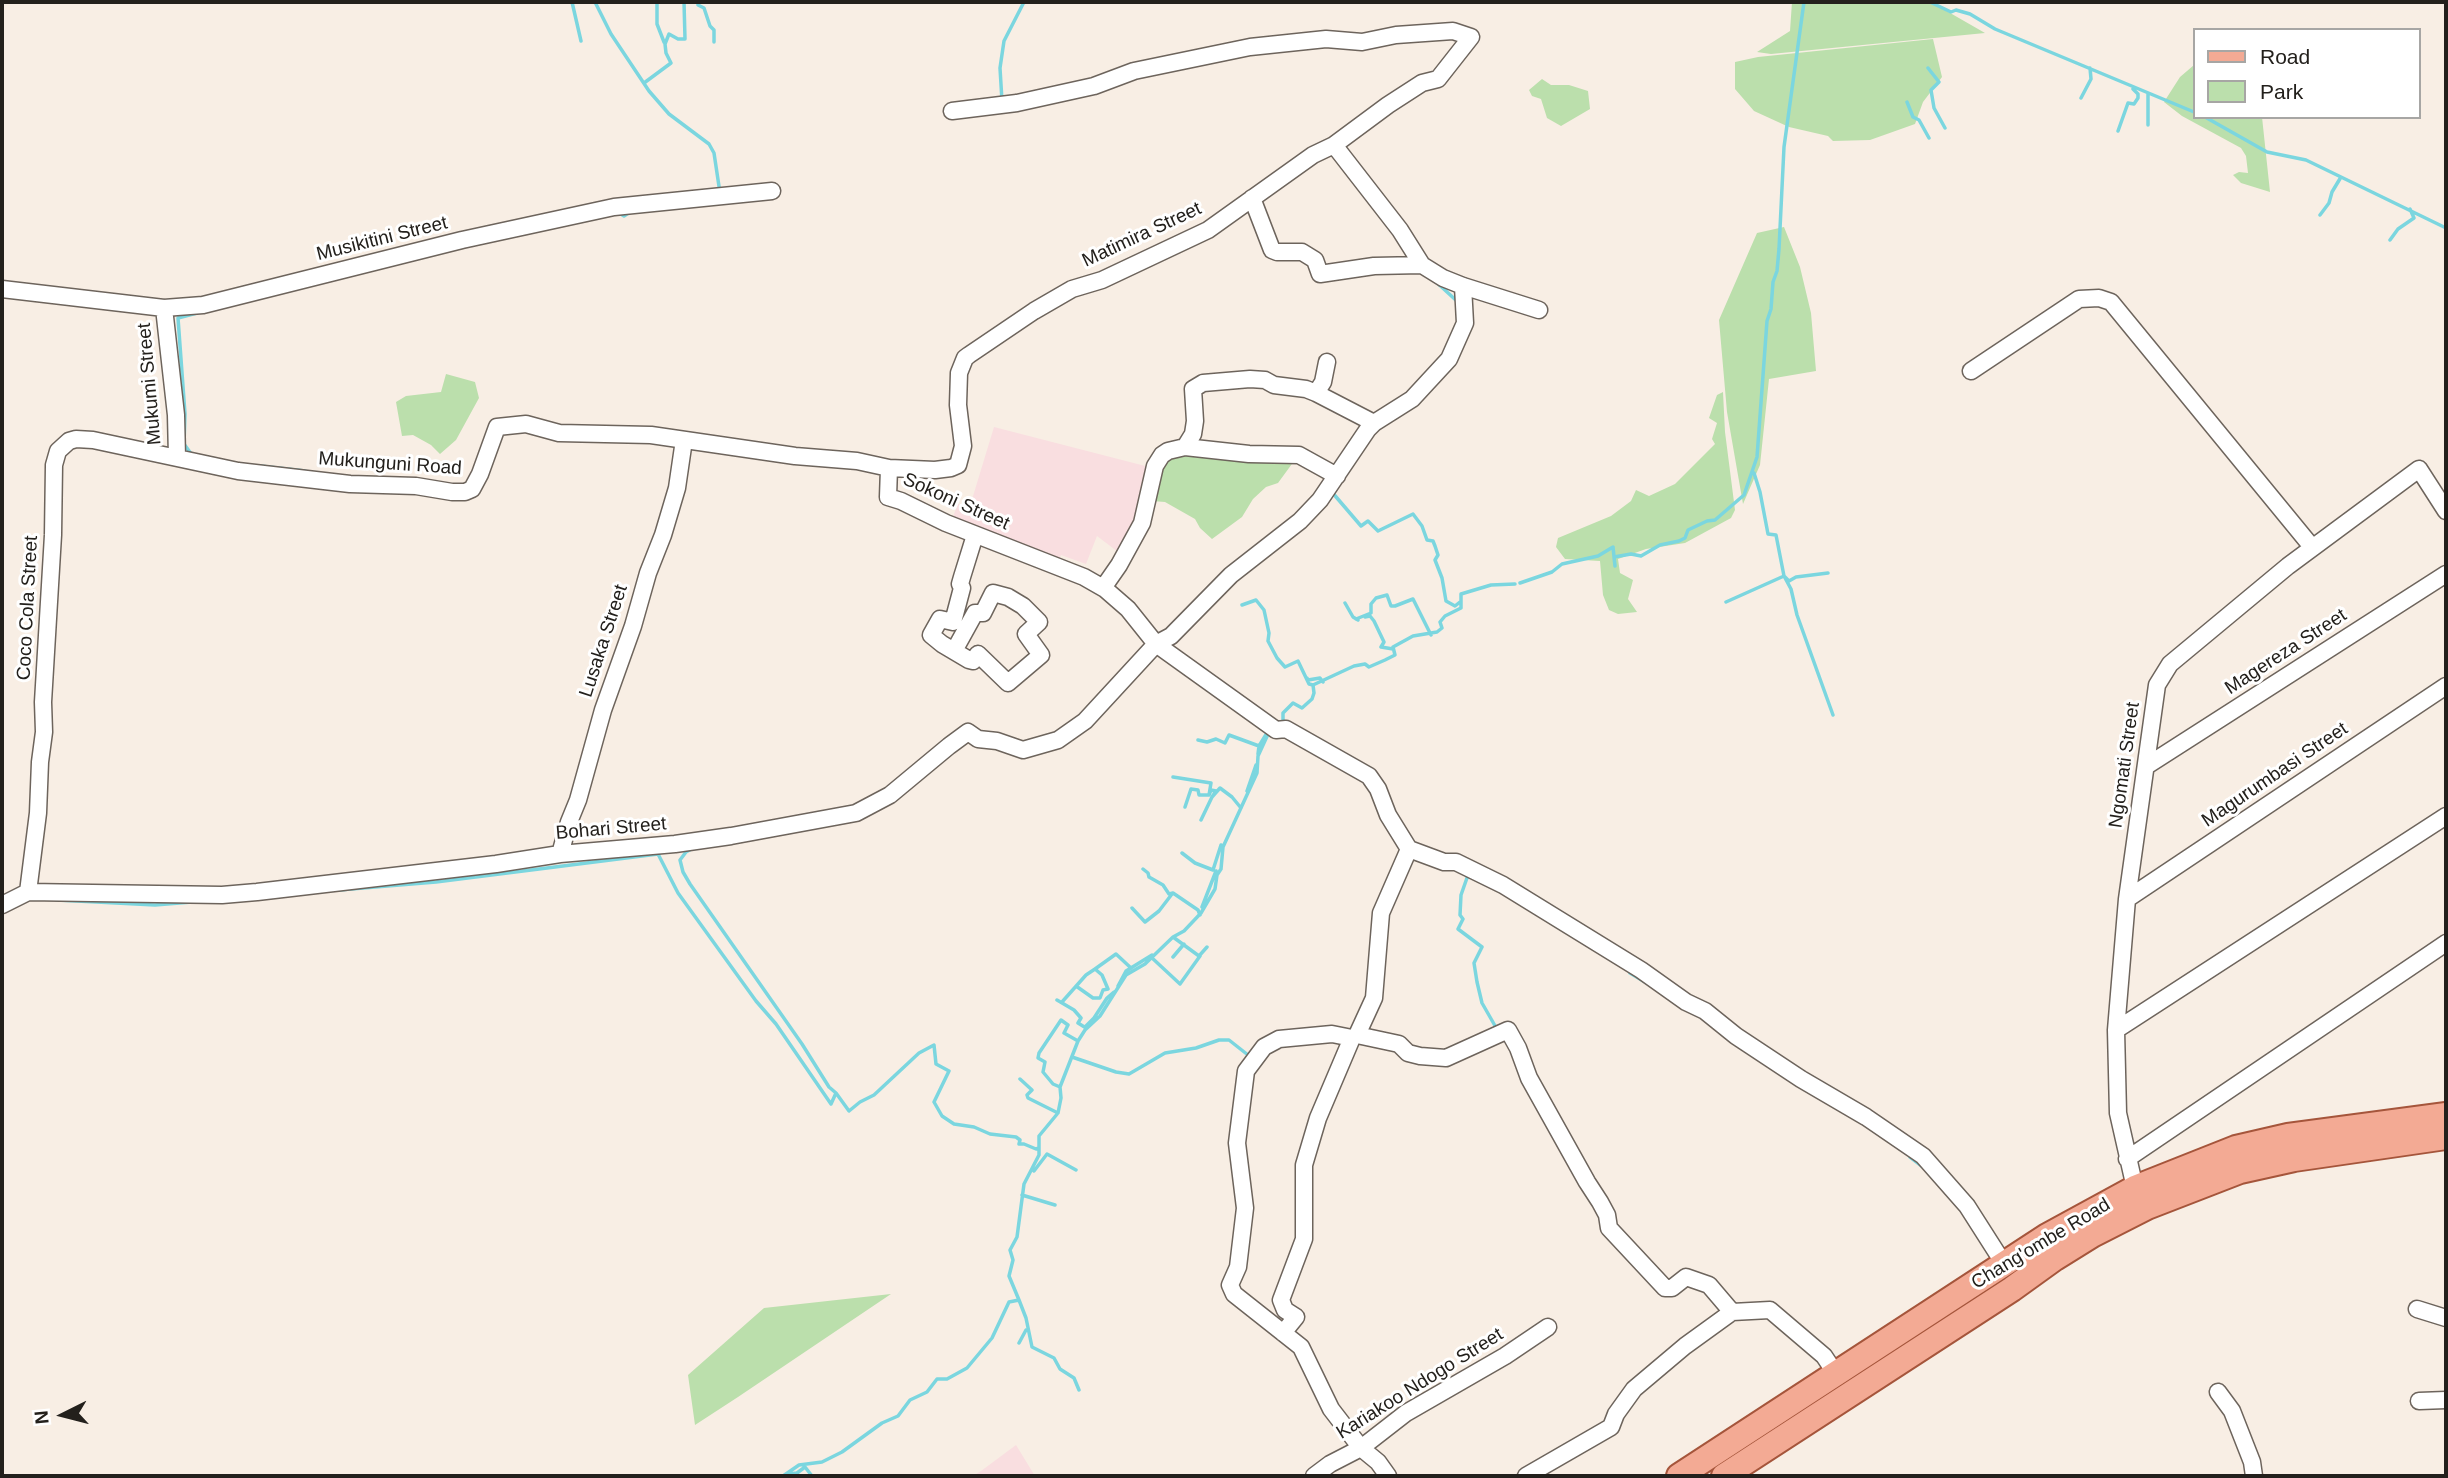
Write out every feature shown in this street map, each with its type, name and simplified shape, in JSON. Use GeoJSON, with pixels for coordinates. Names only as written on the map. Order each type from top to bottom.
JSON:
{"type":"FeatureCollection","features":[{"type":"Feature","properties":{"kind":"main road","name":"Chang'ombe Road"},"geometry":{"type":"LineString","coordinates":[[1679,1476],[2004,1264],[2082,1215],[2136,1188],[2181,1168],[2249,1145],[2288,1136],[2446,1115]]}},
{"type":"Feature","properties":{"kind":"main road","name":"Chang'ombe Road"},"geometry":{"type":"LineString","coordinates":[[1724,1476],[2074,1246],[2147,1207],[2240,1171],[2294,1159],[2446,1137]]}},
{"type":"Feature","properties":{"kind":"street","name":"Matimira Street"},"geometry":{"type":"LineString","coordinates":[[889,468],[935,470],[958,465],[963,446],[958,405],[958,373],[969,355],[1072,289],[1096,283],[1208,230],[1399,98],[1427,80],[1438,79],[1471,37],[1453,30],[1396,35],[1362,42],[1326,39],[1250,47],[1150,68],[1094,86],[1017,103],[952,111]]}},
{"type":"Feature","properties":{"kind":"street"},"geometry":{"type":"LineString","coordinates":[[1334,145],[1400,230],[1422,265],[1463,286],[1539,310]]}},
{"type":"Feature","properties":{"kind":"street","name":"Musikitini Street"},"geometry":{"type":"LineString","coordinates":[[2,289],[164,307],[203,305],[462,240],[614,207],[772,191]]}},
{"type":"Feature","properties":{"kind":"street"},"geometry":{"type":"LineString","coordinates":[[1252,198],[1272,250],[1302,252],[1315,260],[1320,274],[1374,266],[1422,265]]}},
{"type":"Feature","properties":{"kind":"street"},"geometry":{"type":"LineString","coordinates":[[1156,644],[1171,636],[1246,562],[1300,521],[1337,477],[1374,423],[1412,399],[1449,359],[1465,323],[1463,286]]}},
{"type":"Feature","properties":{"kind":"street"},"geometry":{"type":"LineString","coordinates":[[1971,371],[2079,299],[2099,298],[2111,302],[2312,547]]}},
{"type":"Feature","properties":{"kind":"street","name":"Mukumi Street"},"geometry":{"type":"LineString","coordinates":[[164,307],[176,415],[177,457]]}},
{"type":"Feature","properties":{"kind":"street"},"geometry":{"type":"LineString","coordinates":[[1316,393],[1323,382],[1327,362]]}},
{"type":"Feature","properties":{"kind":"street"},"geometry":{"type":"LineString","coordinates":[[1185,447],[1195,431],[1194,389],[1203,383],[1224,380],[1265,380],[1273,385],[1316,393],[1374,423]]}},
{"type":"Feature","properties":{"kind":"street","name":"Mukunguni Road"},"geometry":{"type":"LineString","coordinates":[[177,457],[215,468],[304,479],[465,492],[472,489],[480,474],[497,427],[526,424],[559,433],[651,435],[684,440]]}},
{"type":"Feature","properties":{"kind":"street","name":"Coco Cola Street"},"geometry":{"type":"LineString","coordinates":[[28,892],[44,732],[43,702],[55,458],[63,446],[76,439],[177,457]]}},
{"type":"Feature","properties":{"kind":"street","name":"Sokoni Street"},"geometry":{"type":"LineString","coordinates":[[684,440],[795,456],[857,461],[889,468],[887,497],[1084,577],[1128,609],[1156,644],[1276,730],[1286,729],[1369,776],[1409,849]]}},
{"type":"Feature","properties":{"kind":"street","name":"Lusaka Street"},"geometry":{"type":"LineString","coordinates":[[560,854],[603,710],[634,626],[648,573],[671,508],[680,475],[684,440]]}},
{"type":"Feature","properties":{"kind":"street"},"geometry":{"type":"LineString","coordinates":[[1104,589],[1142,523],[1155,466],[1168,451],[1185,447],[1249,454],[1299,455],[1337,477]]}},
{"type":"Feature","properties":{"kind":"street","name":"Ngomati Street"},"geometry":{"type":"LineString","coordinates":[[2136,1188],[2127,1159],[2116,1095],[2116,1030],[2127,899],[2157,685],[2170,664],[2312,547],[2419,469],[2446,511]]}},
{"type":"Feature","properties":{"kind":"street"},"geometry":{"type":"LineString","coordinates":[[954,651],[975,613],[983,613],[993,593],[1008,597],[1023,606],[1039,622],[1026,634],[1041,655],[1008,683],[978,654],[971,661],[954,651],[931,635],[940,619],[953,622],[962,588],[960,584],[975,535]]}},
{"type":"Feature","properties":{"kind":"street","name":"Magereza Street"},"geometry":{"type":"LineString","coordinates":[[2147,765],[2446,574]]}},
{"type":"Feature","properties":{"kind":"street","name":"Bohari Street"},"geometry":{"type":"LineString","coordinates":[[2,905],[28,892],[222,895],[496,864],[560,854],[675,844],[856,813],[890,795],[968,732],[978,739],[997,741],[1023,750],[1058,740],[1085,721],[1156,644]]}},
{"type":"Feature","properties":{"kind":"street","name":"Magurumbasi Street"},"geometry":{"type":"LineString","coordinates":[[2127,899],[2446,686]]}},
{"type":"Feature","properties":{"kind":"street"},"geometry":{"type":"LineString","coordinates":[[2116,1030],[2446,816]]}},
{"type":"Feature","properties":{"kind":"street"},"geometry":{"type":"LineString","coordinates":[[1283,1333],[1296,1317],[1285,1310],[1281,1300],[1304,1239],[1304,1165],[1318,1118],[1374,998],[1381,913],[1409,849],[1444,862],[1456,862],[1503,884],[1686,1002],[1705,1011],[1736,1036],[1923,1156],[1967,1206],[2004,1264]]}},
{"type":"Feature","properties":{"kind":"street"},"geometry":{"type":"LineString","coordinates":[[2127,1159],[2446,943]]}},
{"type":"Feature","properties":{"kind":"street"},"geometry":{"type":"LineString","coordinates":[[1388,1476],[1378,1462],[1361,1448],[1331,1409],[1301,1347],[1234,1294],[1230,1284],[1238,1267],[1245,1208],[1237,1143],[1246,1071],[1264,1047],[1279,1039],[1332,1034],[1354,1036],[1399,1044],[1408,1053],[1420,1056],[1446,1058],[1508,1030],[1529,1078],[1607,1215],[1609,1228],[1665,1288],[1672,1288],[1686,1277],[1709,1285],[1731,1312]]}},
{"type":"Feature","properties":{"kind":"street"},"geometry":{"type":"LineString","coordinates":[[2417,1309],[2446,1318]]}},
{"type":"Feature","properties":{"kind":"street"},"geometry":{"type":"LineString","coordinates":[[1526,1476],[1611,1427],[1616,1414],[1634,1389],[1731,1312],[1770,1310],[1824,1356],[1832,1368]]}},
{"type":"Feature","properties":{"kind":"street","name":"Kariakoo Ndogo Street"},"geometry":{"type":"LineString","coordinates":[[1314,1476],[1330,1464],[1361,1448],[1406,1413],[1548,1327]]}},
{"type":"Feature","properties":{"kind":"street"},"geometry":{"type":"LineString","coordinates":[[2218,1392],[2232,1411],[2252,1462],[2254,1476]]}},
{"type":"Feature","properties":{"kind":"street"},"geometry":{"type":"LineString","coordinates":[[2419,1401],[2446,1400]]}},
{"type":"Feature","properties":{"kind":"shaded area"},"geometry":{"type":"Polygon","coordinates":[[[994,427],[1153,468],[1140,519],[1122,555],[1097,536],[1086,564],[1061,555],[1056,567],[950,524],[958,504],[970,506],[994,427]]]}},
{"type":"Feature","properties":{"kind":"shaded area"},"geometry":{"type":"Polygon","coordinates":[[[1016,1445],[1035,1476],[973,1476],[981,1471],[1016,1445]]]}},
{"type":"Feature","properties":{"kind":"green space"},"geometry":{"type":"Polygon","coordinates":[[[1792,2],[1931,2],[1985,33],[1771,54],[1757,52],[1790,31],[1792,2]]]}},
{"type":"Feature","properties":{"kind":"green space"},"geometry":{"type":"Polygon","coordinates":[[[1933,39],[1942,77],[1923,102],[1915,124],[1870,140],[1833,141],[1828,136],[1789,127],[1754,111],[1735,89],[1735,62],[1758,57],[1933,39]]]}},
{"type":"Feature","properties":{"kind":"green space"},"geometry":{"type":"Polygon","coordinates":[[[2192,67],[2192,119],[2262,119],[2270,192],[2241,183],[2233,175],[2239,172],[2248,173],[2246,156],[2241,148],[2182,116],[2164,102],[2180,77],[2192,67]]]}},
{"type":"Feature","properties":{"kind":"green space"},"geometry":{"type":"Polygon","coordinates":[[[1542,79],[1551,85],[1569,85],[1588,91],[1590,109],[1561,126],[1547,118],[1541,99],[1532,96],[1529,90],[1542,79]]]}},
{"type":"Feature","properties":{"kind":"green space"},"geometry":{"type":"Polygon","coordinates":[[[1784,227],[1800,267],[1811,313],[1816,371],[1769,379],[1760,465],[1743,504],[1727,412],[1719,320],[1757,233],[1784,227]]]}},
{"type":"Feature","properties":{"kind":"green space"},"geometry":{"type":"Polygon","coordinates":[[[446,374],[475,382],[479,398],[456,440],[440,454],[431,445],[413,435],[402,436],[396,402],[406,396],[441,392],[446,374]]]}},
{"type":"Feature","properties":{"kind":"green space"},"geometry":{"type":"Polygon","coordinates":[[[1723,392],[1735,510],[1731,518],[1685,543],[1646,549],[1618,559],[1620,573],[1633,580],[1628,599],[1637,612],[1618,614],[1609,610],[1603,595],[1600,561],[1565,559],[1556,547],[1558,538],[1611,516],[1631,501],[1636,490],[1649,496],[1675,484],[1715,444],[1712,439],[1717,423],[1709,418],[1717,395],[1723,392]]]}},
{"type":"Feature","properties":{"kind":"green space"},"geometry":{"type":"Polygon","coordinates":[[[1169,454],[1297,457],[1278,483],[1266,487],[1253,499],[1242,517],[1212,539],[1195,519],[1165,502],[1152,501],[1156,470],[1169,454]]]}},
{"type":"Feature","properties":{"kind":"green space"},"geometry":{"type":"Polygon","coordinates":[[[891,1294],[695,1425],[688,1375],[764,1308],[891,1294]]]}},
{"type":"Feature","properties":{"kind":"waterway"},"geometry":{"type":"LineString","coordinates":[[572,2],[581,41]]}},
{"type":"Feature","properties":{"kind":"waterway"},"geometry":{"type":"LineString","coordinates":[[595,2],[611,34],[649,91],[669,114],[709,144],[714,153],[720,193]]}},
{"type":"Feature","properties":{"kind":"waterway"},"geometry":{"type":"LineString","coordinates":[[657,2],[657,24],[664,42]]}},
{"type":"Feature","properties":{"kind":"waterway"},"geometry":{"type":"LineString","coordinates":[[644,83],[671,63],[665,44],[669,34],[685,39],[684,2]]}},
{"type":"Feature","properties":{"kind":"waterway"},"geometry":{"type":"LineString","coordinates":[[698,2],[698,5],[704,8],[714,30],[714,42]]}},
{"type":"Feature","properties":{"kind":"waterway"},"geometry":{"type":"LineString","coordinates":[[1002,101],[1000,68],[1004,41],[1024,2]]}},
{"type":"Feature","properties":{"kind":"waterway"},"geometry":{"type":"LineString","coordinates":[[1520,583],[1552,572],[1562,564],[1598,556],[1613,547],[1615,566],[1614,557],[1631,554],[1641,556],[1660,545],[1685,538],[1688,530],[1715,520],[1744,495],[1757,457],[1767,321],[1779,249],[1784,147],[1804,2]]}},
{"type":"Feature","properties":{"kind":"waterway"},"geometry":{"type":"LineString","coordinates":[[1930,2],[1951,12],[1956,10],[1970,14],[1995,29],[2192,111]]}},
{"type":"Feature","properties":{"kind":"waterway"},"geometry":{"type":"LineString","coordinates":[[1928,68],[1939,82],[1931,90],[1934,108],[1945,128]]}},
{"type":"Feature","properties":{"kind":"waterway"},"geometry":{"type":"LineString","coordinates":[[2081,98],[2091,79],[2090,68]]}},
{"type":"Feature","properties":{"kind":"waterway"},"geometry":{"type":"LineString","coordinates":[[2118,131],[2128,103],[2134,104],[2138,98],[2133,89]]}},
{"type":"Feature","properties":{"kind":"waterway"},"geometry":{"type":"LineString","coordinates":[[2148,93],[2148,125]]}},
{"type":"Feature","properties":{"kind":"waterway"},"geometry":{"type":"LineString","coordinates":[[1907,102],[1913,117],[1919,120],[1929,138]]}},
{"type":"Feature","properties":{"kind":"waterway"},"geometry":{"type":"LineString","coordinates":[[2209,119],[2267,152],[2306,160],[2446,228]]}},
{"type":"Feature","properties":{"kind":"waterway"},"geometry":{"type":"LineString","coordinates":[[2320,215],[2341,177]]}},
{"type":"Feature","properties":{"kind":"waterway"},"geometry":{"type":"LineString","coordinates":[[2390,240],[2398,229],[2414,218],[2410,209]]}},
{"type":"Feature","properties":{"kind":"waterway"},"geometry":{"type":"LineString","coordinates":[[616,211],[624,216],[630,212]]}},
{"type":"Feature","properties":{"kind":"waterway"},"geometry":{"type":"LineString","coordinates":[[1434,280],[1459,303]]}},
{"type":"Feature","properties":{"kind":"waterway"},"geometry":{"type":"LineString","coordinates":[[192,455],[184,444],[185,414],[178,318],[197,313]]}},
{"type":"Feature","properties":{"kind":"waterway"},"geometry":{"type":"LineString","coordinates":[[260,466],[305,471]]}},
{"type":"Feature","properties":{"kind":"waterway"},"geometry":{"type":"LineString","coordinates":[[1754,473],[1768,534],[1776,535],[1784,576],[1789,581],[1796,577],[1828,573]]}},
{"type":"Feature","properties":{"kind":"waterway"},"geometry":{"type":"LineString","coordinates":[[1331,491],[1361,526],[1368,521],[1378,531],[1413,514],[1422,526],[1427,540],[1433,541],[1435,546],[1438,555],[1435,560],[1446,601],[1455,606],[1460,602]]}},
{"type":"Feature","properties":{"kind":"waterway"},"geometry":{"type":"LineString","coordinates":[[1726,602],[1784,576],[1791,589],[1797,615],[1833,715]]}},
{"type":"Feature","properties":{"kind":"waterway"},"geometry":{"type":"LineString","coordinates":[[1283,723],[1283,713],[1293,703],[1302,708],[1312,699],[1313,685],[1354,666],[1365,664],[1369,667],[1385,660],[1395,655],[1393,647],[1413,636],[1437,632],[1442,628],[1440,622],[1445,616],[1461,608],[1461,594],[1491,585],[1515,584]]}},
{"type":"Feature","properties":{"kind":"waterway"},"geometry":{"type":"LineString","coordinates":[[1356,619],[1371,613],[1371,604],[1376,598],[1387,595],[1391,606],[1413,599],[1431,635]]}},
{"type":"Feature","properties":{"kind":"waterway"},"geometry":{"type":"LineString","coordinates":[[1242,605],[1256,600],[1264,610],[1268,641],[1277,658],[1285,667],[1298,661],[1309,684],[1313,685]]}},
{"type":"Feature","properties":{"kind":"waterway"},"geometry":{"type":"LineString","coordinates":[[1345,603],[1353,617],[1358,620]]}},
{"type":"Feature","properties":{"kind":"waterway"},"geometry":{"type":"LineString","coordinates":[[1365,617],[1370,616],[1374,621],[1384,642],[1381,647],[1393,649]]}},
{"type":"Feature","properties":{"kind":"waterway"},"geometry":{"type":"LineString","coordinates":[[1307,678],[1320,678],[1323,682]]}},
{"type":"Feature","properties":{"kind":"waterway"},"geometry":{"type":"LineString","coordinates":[[783,1476],[799,1465],[822,1462],[842,1452],[882,1423],[898,1416],[910,1400],[927,1392],[937,1379],[947,1379],[967,1368],[992,1338],[1009,1302],[1019,1300],[1009,1276],[1013,1260],[1010,1250],[1017,1237],[1024,1184],[1039,1155],[1039,1136],[1058,1113],[1060,1087],[1078,1041],[1100,1016],[1126,975],[1145,964],[1201,913],[1215,889],[1217,875],[1221,869],[1223,847],[1257,773],[1258,756],[1269,732]]}},
{"type":"Feature","properties":{"kind":"waterway"},"geometry":{"type":"LineString","coordinates":[[1258,754],[1259,746],[1267,733]]}},
{"type":"Feature","properties":{"kind":"waterway"},"geometry":{"type":"LineString","coordinates":[[1198,740],[1207,742],[1216,739],[1225,743],[1229,735],[1259,746]]}},
{"type":"Feature","properties":{"kind":"waterway"},"geometry":{"type":"LineString","coordinates":[[1247,791],[1256,765]]}},
{"type":"Feature","properties":{"kind":"waterway"},"geometry":{"type":"LineString","coordinates":[[1173,777],[1211,783],[1209,795],[1211,790],[1216,791],[1212,797],[1220,788],[1241,808]]}},
{"type":"Feature","properties":{"kind":"waterway"},"geometry":{"type":"LineString","coordinates":[[1185,807],[1191,789],[1198,790],[1199,795],[1209,795]]}},
{"type":"Feature","properties":{"kind":"waterway"},"geometry":{"type":"LineString","coordinates":[[1201,820],[1212,797]]}},
{"type":"Feature","properties":{"kind":"waterway"},"geometry":{"type":"LineString","coordinates":[[1213,870],[1221,845]]}},
{"type":"Feature","properties":{"kind":"waterway"},"geometry":{"type":"LineString","coordinates":[[693,848],[680,860],[690,884],[829,1087],[849,1111],[874,1095],[919,1053],[934,1045],[936,1064],[949,1071],[934,1102],[942,1116],[954,1124],[974,1127],[990,1134],[1016,1137],[1020,1140],[1019,1144],[1039,1148]]}},
{"type":"Feature","properties":{"kind":"waterway"},"geometry":{"type":"LineString","coordinates":[[1182,853],[1195,863],[1213,870]]}},
{"type":"Feature","properties":{"kind":"waterway"},"geometry":{"type":"LineString","coordinates":[[339,890],[436,882],[658,854],[678,893],[756,1001],[776,1024],[831,1104],[836,1093]]}},
{"type":"Feature","properties":{"kind":"waterway"},"geometry":{"type":"LineString","coordinates":[[1143,869],[1149,877],[1163,885],[1169,894],[1173,893],[1198,910],[1200,915]]}},
{"type":"Feature","properties":{"kind":"waterway"},"geometry":{"type":"LineString","coordinates":[[1202,907],[1216,871]]}},
{"type":"Feature","properties":{"kind":"waterway"},"geometry":{"type":"LineString","coordinates":[[1468,875],[1461,895],[1460,915],[1463,919],[1458,929],[1482,947],[1474,963],[1477,982],[1482,1003],[1498,1031]]}},
{"type":"Feature","properties":{"kind":"waterway"},"geometry":{"type":"LineString","coordinates":[[1132,908],[1145,922],[1159,911],[1172,894]]}},
{"type":"Feature","properties":{"kind":"waterway"},"geometry":{"type":"LineString","coordinates":[[57,900],[155,905],[192,902]]}},
{"type":"Feature","properties":{"kind":"waterway"},"geometry":{"type":"LineString","coordinates":[[1173,937],[1199,956],[1207,947]]}},
{"type":"Feature","properties":{"kind":"waterway"},"geometry":{"type":"LineString","coordinates":[[1173,957],[1184,944]]}},
{"type":"Feature","properties":{"kind":"waterway"},"geometry":{"type":"LineString","coordinates":[[1095,969],[1116,954],[1131,968]]}},
{"type":"Feature","properties":{"kind":"waterway"},"geometry":{"type":"LineString","coordinates":[[1118,986],[1126,971],[1152,955]]}},
{"type":"Feature","properties":{"kind":"waterway"},"geometry":{"type":"LineString","coordinates":[[1151,957],[1180,984],[1200,956]]}},
{"type":"Feature","properties":{"kind":"waterway"},"geometry":{"type":"LineString","coordinates":[[1062,1002],[1086,975],[1095,969],[1102,975],[1108,989]]}},
{"type":"Feature","properties":{"kind":"waterway"},"geometry":{"type":"LineString","coordinates":[[1630,973],[1650,985]]}},
{"type":"Feature","properties":{"kind":"waterway"},"geometry":{"type":"LineString","coordinates":[[1076,986],[1093,998],[1100,998],[1103,990],[1108,989]]}},
{"type":"Feature","properties":{"kind":"waterway"},"geometry":{"type":"LineString","coordinates":[[1085,1027],[1114,992]]}},
{"type":"Feature","properties":{"kind":"waterway"},"geometry":{"type":"LineString","coordinates":[[1057,1000],[1074,1010],[1081,1018],[1078,1023],[1086,1028]]}},
{"type":"Feature","properties":{"kind":"waterway"},"geometry":{"type":"LineString","coordinates":[[1060,1087],[1053,1084],[1043,1072],[1045,1062],[1038,1058],[1039,1053],[1061,1020],[1068,1025],[1064,1033],[1078,1041]]}},
{"type":"Feature","properties":{"kind":"waterway"},"geometry":{"type":"LineString","coordinates":[[1072,1057],[1129,1074],[1165,1053],[1196,1048],[1219,1040],[1229,1040],[1248,1055]]}},
{"type":"Feature","properties":{"kind":"waterway"},"geometry":{"type":"LineString","coordinates":[[1020,1079],[1032,1090],[1027,1095],[1028,1098],[1058,1113]]}},
{"type":"Feature","properties":{"kind":"waterway"},"geometry":{"type":"LineString","coordinates":[[1034,1171],[1047,1154],[1076,1170]]}},
{"type":"Feature","properties":{"kind":"waterway"},"geometry":{"type":"LineString","coordinates":[[1910,1157],[1923,1167]]}},
{"type":"Feature","properties":{"kind":"waterway"},"geometry":{"type":"LineString","coordinates":[[1022,1195],[1055,1205]]}},
{"type":"Feature","properties":{"kind":"waterway"},"geometry":{"type":"LineString","coordinates":[[1019,1300],[1032,1347],[1054,1358],[1060,1369],[1074,1378],[1079,1390]]}},
{"type":"Feature","properties":{"kind":"waterway"},"geometry":{"type":"LineString","coordinates":[[1019,1343],[1026,1330]]}},
{"type":"Feature","properties":{"kind":"waterway"},"geometry":{"type":"LineString","coordinates":[[789,1474],[797,1473],[805,1467],[812,1476]]}}]}
